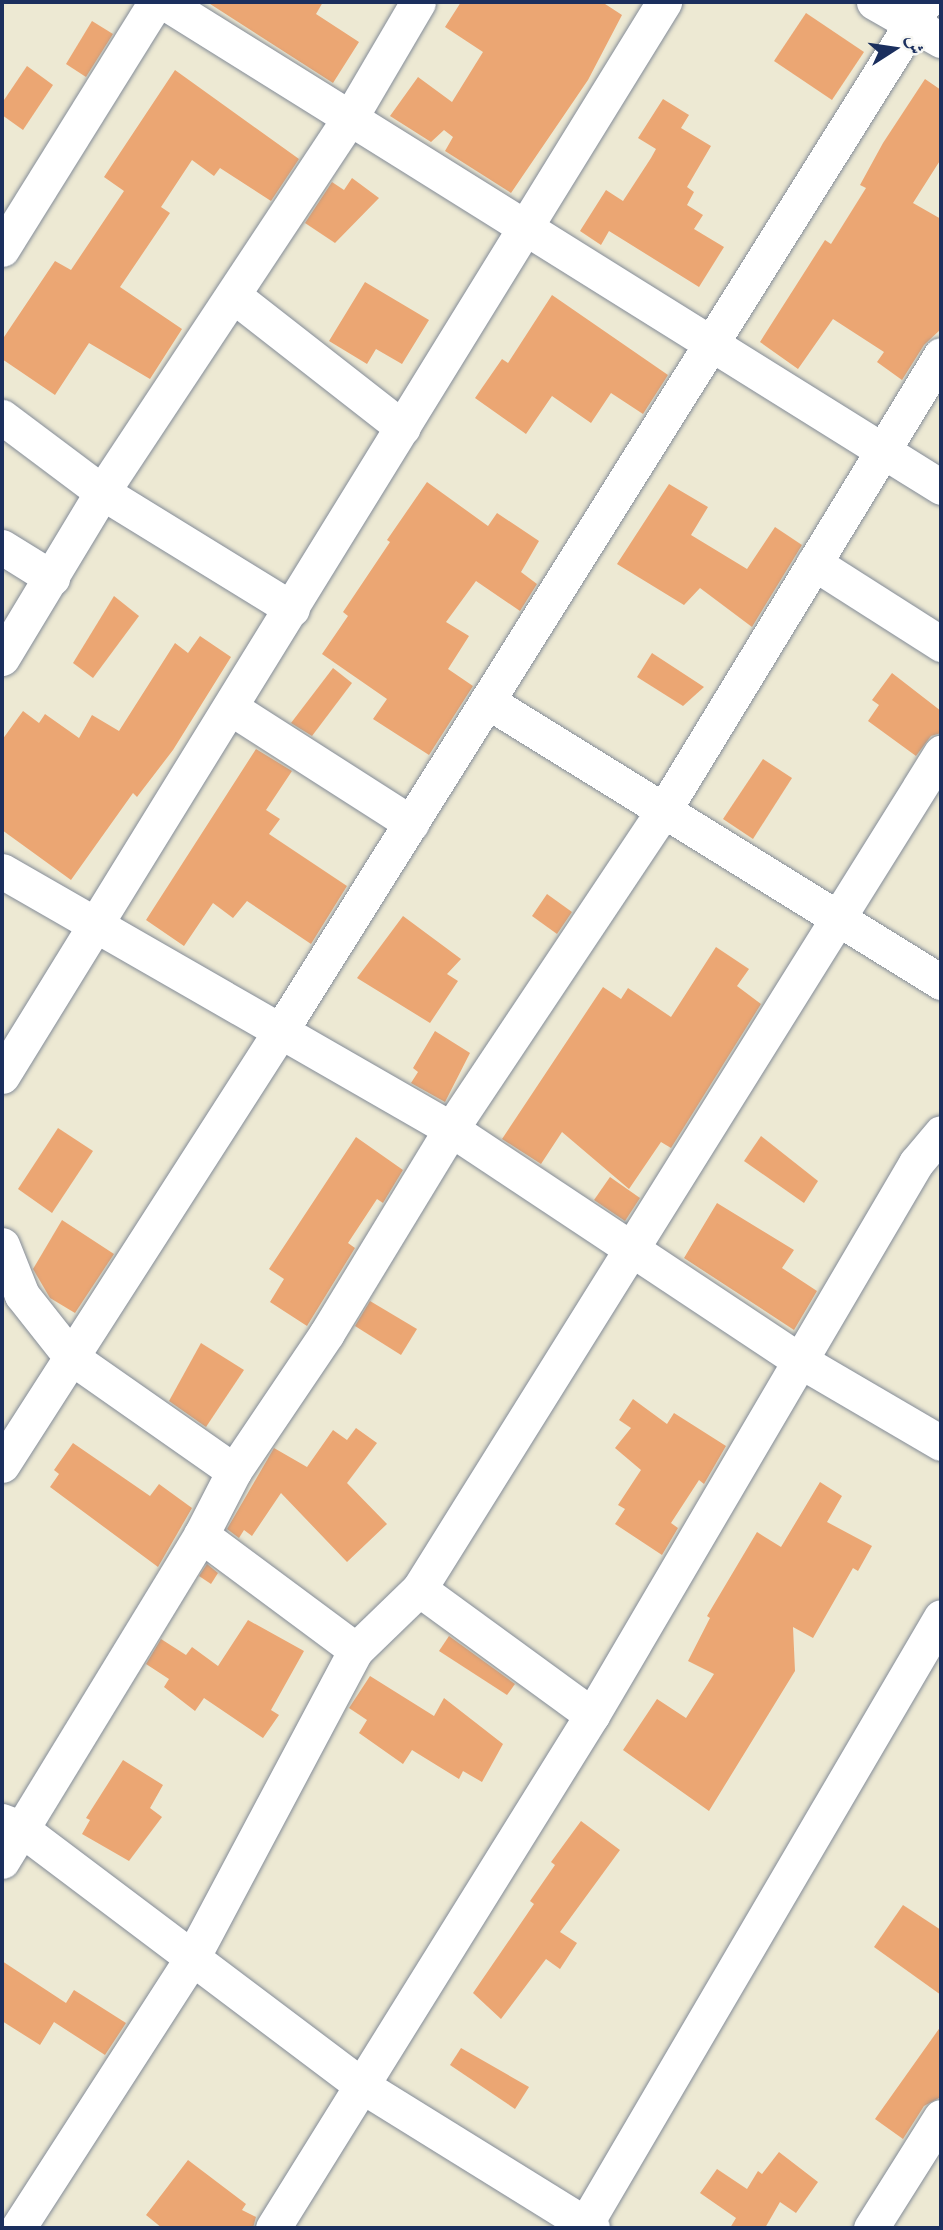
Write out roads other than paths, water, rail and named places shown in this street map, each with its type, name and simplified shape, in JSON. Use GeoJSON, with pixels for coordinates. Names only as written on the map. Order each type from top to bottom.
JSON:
{"type":"FeatureCollection","features":[{"type":"Feature","properties":{"kind":"street"},"geometry":{"type":"LineString","coordinates":[[2,249],[156,2]]}},
{"type":"Feature","properties":{"kind":"street"},"geometry":{"type":"LineString","coordinates":[[164,2],[941,487]]}},
{"type":"Feature","properties":{"kind":"street"},"geometry":{"type":"LineString","coordinates":[[2,658],[102,492],[350,118],[418,2]]}},
{"type":"Feature","properties":{"kind":"street"},"geometry":{"type":"LineString","coordinates":[[2,1076],[527,230],[664,2]]}},
{"type":"Feature","properties":{"kind":"street"},"geometry":{"type":"LineString","coordinates":[[2,1465],[281,1030],[707,343],[926,23],[874,2]]}},
{"type":"Feature","properties":{"kind":"street"},"geometry":{"type":"LineString","coordinates":[[234,296],[403,428]]}},
{"type":"Feature","properties":{"kind":"street"},"geometry":{"type":"LineString","coordinates":[[2,1861],[11,1824],[201,1535],[233,1471],[327,1333],[451,1129],[662,813],[941,355]]}},
{"type":"Feature","properties":{"kind":"street"},"geometry":{"type":"LineString","coordinates":[[2,417],[102,492],[292,609]]}},
{"type":"Feature","properties":{"kind":"street"},"geometry":{"type":"LineString","coordinates":[[2,547],[52,578]]}},
{"type":"Feature","properties":{"kind":"street"},"geometry":{"type":"LineString","coordinates":[[814,563],[941,644]]}},
{"type":"Feature","properties":{"kind":"street"},"geometry":{"type":"LineString","coordinates":[[486,701],[662,813],[941,982]]}},
{"type":"Feature","properties":{"kind":"street"},"geometry":{"type":"LineString","coordinates":[[231,708],[411,823]]}},
{"type":"Feature","properties":{"kind":"street"},"geometry":{"type":"LineString","coordinates":[[18,2228],[192,1958],[356,1650],[419,1589],[941,753]]}},
{"type":"Feature","properties":{"kind":"street"},"geometry":{"type":"LineString","coordinates":[[2,871],[96,922],[451,1129],[629,1251],[799,1360],[941,1443]]}},
{"type":"Feature","properties":{"kind":"street"},"geometry":{"type":"LineString","coordinates":[[273,2228],[592,1714],[916,1163],[941,1133]]}},
{"type":"Feature","properties":{"kind":"street"},"geometry":{"type":"LineString","coordinates":[[2,1245],[22,1295],[71,1357],[233,1471]]}},
{"type":"Feature","properties":{"kind":"street"},"geometry":{"type":"LineString","coordinates":[[201,1535],[356,1650]]}},
{"type":"Feature","properties":{"kind":"street"},"geometry":{"type":"LineString","coordinates":[[419,1589],[592,1714]]}},
{"type":"Feature","properties":{"kind":"street"},"geometry":{"type":"LineString","coordinates":[[11,1824],[361,2085],[587,2227],[941,1617]]}},
{"type":"Feature","properties":{"kind":"street"},"geometry":{"type":"LineString","coordinates":[[872,2228],[941,2117]]}}]}
